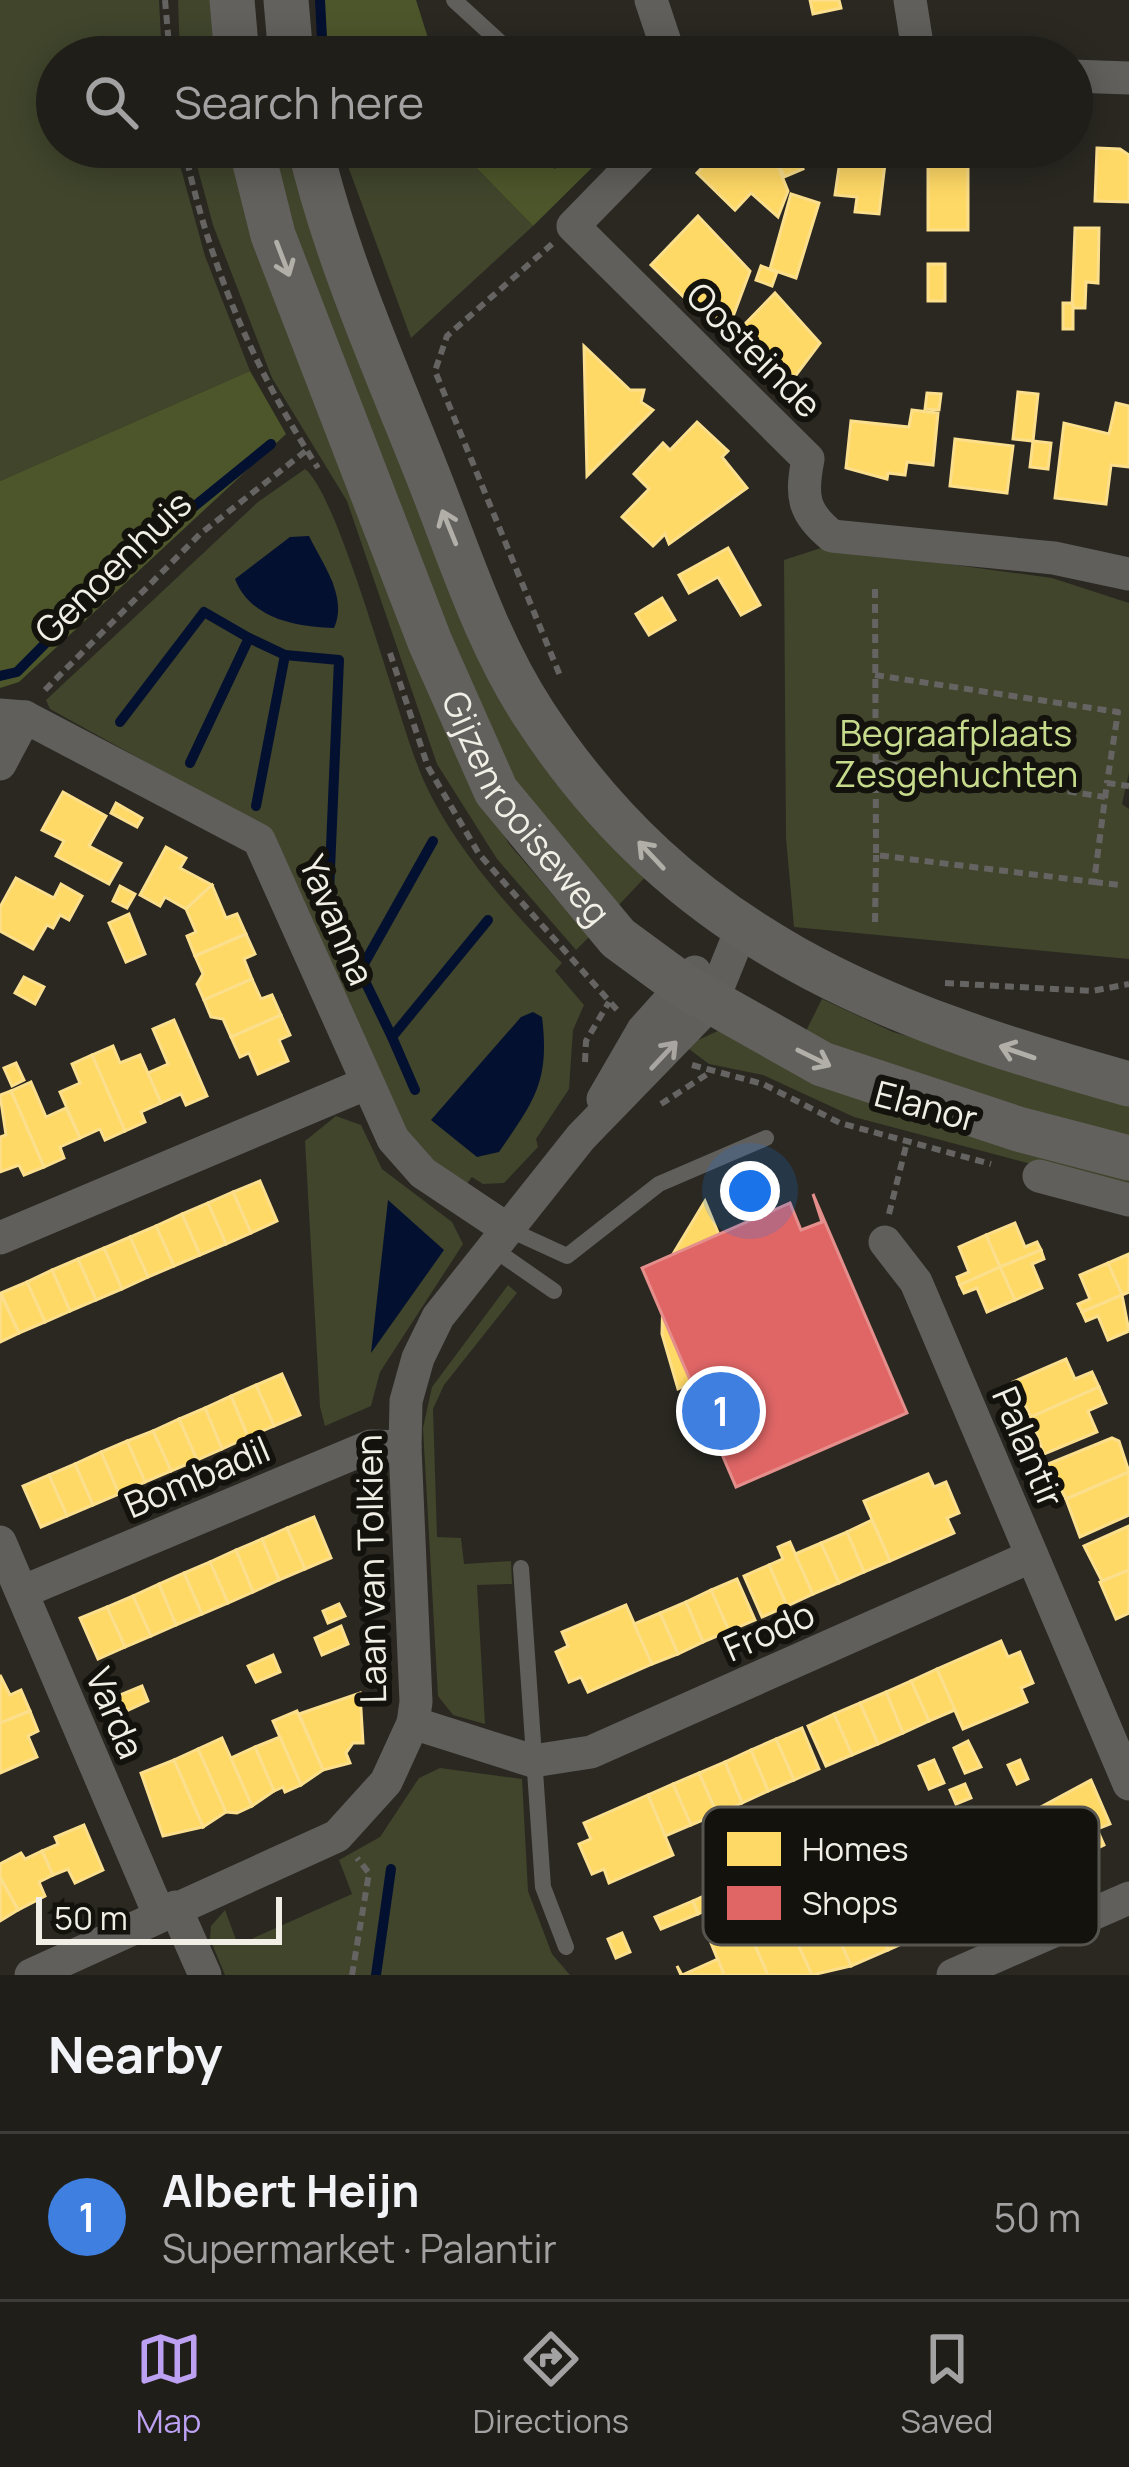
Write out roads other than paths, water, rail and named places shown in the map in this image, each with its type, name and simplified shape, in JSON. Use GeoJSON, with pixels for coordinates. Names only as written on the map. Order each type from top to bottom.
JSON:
{"type":"FeatureCollection","features":[{"type":"Feature","properties":{"kind":"main road"},"geometry":{"type":"LineString","coordinates":[[232,0],[235,36]]}},
{"type":"Feature","properties":{"kind":"main road"},"geometry":{"type":"LineString","coordinates":[[286,0],[289,36]]}},
{"type":"Feature","properties":{"kind":"main road","name":"Gijzenrooiseweg"},"geometry":{"type":"LineString","coordinates":[[256,168],[273,235],[430,642],[496,791],[618,938],[697,994],[822,1064],[1018,1130],[1129,1158]]}},
{"type":"Feature","properties":{"kind":"main road","name":"Gijzenrooiseweg"},"geometry":{"type":"LineString","coordinates":[[317,168],[389,379],[497,646],[532,711],[582,781],[662,867],[741,930],[825,979],[1020,1054],[1129,1084]]}},
{"type":"Feature","properties":{"kind":"street"},"geometry":{"type":"LineString","coordinates":[[652,0],[663,36]]}},
{"type":"Feature","properties":{"kind":"street"},"geometry":{"type":"LineString","coordinates":[[910,0],[916,36]]}},
{"type":"Feature","properties":{"kind":"street"},"geometry":{"type":"LineString","coordinates":[[1093,77],[1129,78]]}},
{"type":"Feature","properties":{"kind":"street","name":"Oosteinde"},"geometry":{"type":"LineString","coordinates":[[630,168],[573,226],[808,459],[802,490],[808,517],[832,536],[1054,558],[1129,574]]}},
{"type":"Feature","properties":{"kind":"street"},"geometry":{"type":"LineString","coordinates":[[0,764],[12,716]]}},
{"type":"Feature","properties":{"kind":"street","name":"Yavanna"},"geometry":{"type":"LineString","coordinates":[[12,716],[260,840],[364,1084],[393,1139],[423,1173],[499,1238]]}},
{"type":"Feature","properties":{"kind":"street","name":"Laan van Tolkien"},"geometry":{"type":"LineString","coordinates":[[31,1975],[337,1836],[386,1782],[413,1723],[418,1678],[405,1447],[406,1401],[418,1358],[438,1317],[697,994],[741,930]]}},
{"type":"Feature","properties":{"kind":"street"},"geometry":{"type":"LineString","coordinates":[[0,1238],[364,1084]]}},
{"type":"Feature","properties":{"kind":"street"},"geometry":{"type":"LineString","coordinates":[[1039,1177],[1129,1200]]}},
{"type":"Feature","properties":{"kind":"street","name":"Palantir"},"geometry":{"type":"LineString","coordinates":[[885,1242],[916,1282],[1129,1784]]}},
{"type":"Feature","properties":{"kind":"street","name":"Bombadil"},"geometry":{"type":"LineString","coordinates":[[22,1592],[371,1446],[405,1447]]}},
{"type":"Feature","properties":{"kind":"street","name":"Varda"},"geometry":{"type":"LineString","coordinates":[[0,1541],[167,1910],[206,1975]]}},
{"type":"Feature","properties":{"kind":"street","name":"Frodo"},"geometry":{"type":"LineString","coordinates":[[413,1723],[533,1761],[591,1752],[1032,1556]]}},
{"type":"Feature","properties":{"kind":"street"},"geometry":{"type":"LineString","coordinates":[[1099,1911],[1129,1898]]}},
{"type":"Feature","properties":{"kind":"street"},"geometry":{"type":"LineString","coordinates":[[952,1975],[1021,1945]]}},
{"type":"Feature","properties":{"kind":"lane"},"geometry":{"type":"LineString","coordinates":[[454,0],[493,36]]}},
{"type":"Feature","properties":{"kind":"lane"},"geometry":{"type":"LineString","coordinates":[[499,1238],[567,1256],[659,1184],[766,1138]]}},
{"type":"Feature","properties":{"kind":"lane"},"geometry":{"type":"LineString","coordinates":[[499,1238],[554,1291]]}},
{"type":"Feature","properties":{"kind":"lane"},"geometry":{"type":"LineString","coordinates":[[521,1568],[543,1887],[566,1947]]}},
{"type":"Feature","properties":{"kind":"water"},"geometry":{"type":"Polygon","coordinates":[[[309,536],[336,593],[334,628],[276,618],[251,603],[235,579],[290,537],[309,536]]]}},
{"type":"Feature","properties":{"kind":"water"},"geometry":{"type":"Polygon","coordinates":[[[533,1012],[542,1017],[544,1039],[537,1090],[499,1152],[477,1157],[431,1120],[521,1017],[533,1012]]]}},
{"type":"Feature","properties":{"kind":"water"},"geometry":{"type":"Polygon","coordinates":[[[388,1200],[444,1250],[371,1353],[388,1200]]]}},
{"type":"Feature","properties":{"kind":"waterway"},"geometry":{"type":"LineString","coordinates":[[320,0],[322,36]]}},
{"type":"Feature","properties":{"kind":"waterway"},"geometry":{"type":"LineString","coordinates":[[0,676],[17,672],[127,561],[271,444]]}},
{"type":"Feature","properties":{"kind":"waterway"},"geometry":{"type":"LineString","coordinates":[[120,722],[204,612],[249,638]]}},
{"type":"Feature","properties":{"kind":"waterway"},"geometry":{"type":"LineString","coordinates":[[190,763],[249,638],[285,655]]}},
{"type":"Feature","properties":{"kind":"waterway"},"geometry":{"type":"LineString","coordinates":[[256,806],[285,655],[339,660],[328,916],[360,971]]}},
{"type":"Feature","properties":{"kind":"waterway"},"geometry":{"type":"LineString","coordinates":[[392,1037],[360,971],[433,841]]}},
{"type":"Feature","properties":{"kind":"waterway"},"geometry":{"type":"LineString","coordinates":[[415,1090],[392,1037],[488,920]]}},
{"type":"Feature","properties":{"kind":"waterway"},"geometry":{"type":"LineString","coordinates":[[376,1975],[391,1869]]}},
{"type":"Feature","properties":{"kind":"place","name":"Albert Heijn"},"geometry":{"type":"Point","coordinates":[721,1411]}},
{"type":"Feature","properties":{"kind":"park label","name":"Begraafplaats Zesgehuchten"},"geometry":{"type":"Point","coordinates":[956,754]}}]}
